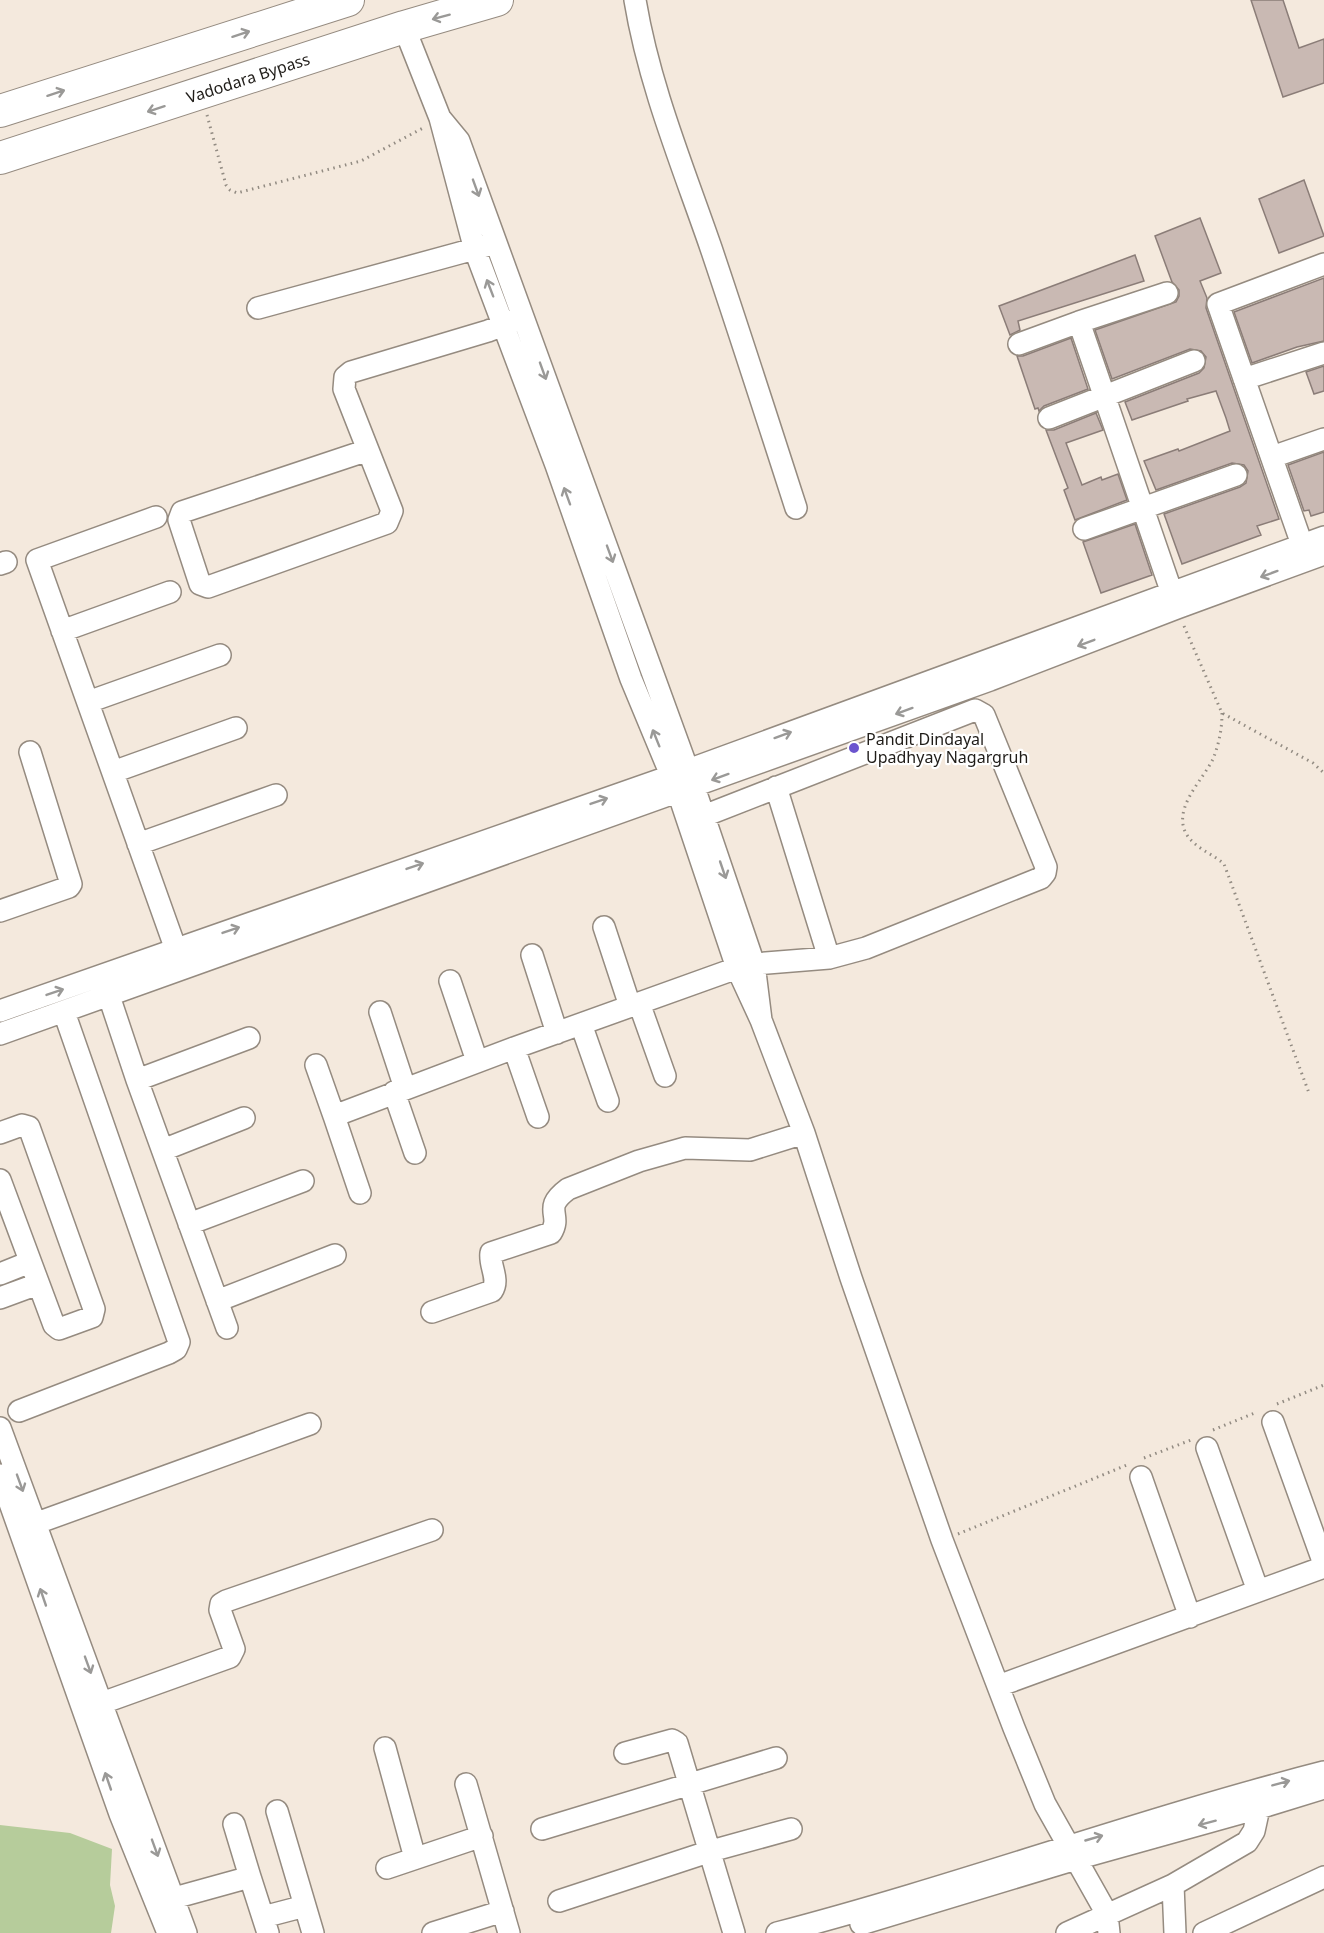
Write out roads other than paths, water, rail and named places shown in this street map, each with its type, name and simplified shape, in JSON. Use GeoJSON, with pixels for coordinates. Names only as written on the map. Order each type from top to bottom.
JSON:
{"type":"FeatureCollection","features":[{"type":"Feature","properties":{"kind":"highway"},"geometry":{"type":"LineString","coordinates":[[0,111],[348,0]]}},
{"type":"Feature","properties":{"kind":"highway","name":"Vadodara Bypass"},"geometry":{"type":"LineString","coordinates":[[0,158],[404,27],[497,0]]}},
{"type":"Feature","properties":{"kind":"street"},"geometry":{"type":"LineString","coordinates":[[637,11],[665,118],[796,508]]}},
{"type":"Feature","properties":{"kind":"street"},"geometry":{"type":"LineString","coordinates":[[404,27],[440,118],[475,250],[514,321]]}},
{"type":"Feature","properties":{"kind":"street"},"geometry":{"type":"LineString","coordinates":[[440,118],[459,141],[496,242],[514,321],[631,679],[683,781],[746,966],[761,1020],[804,1133],[851,1278],[942,1540],[1045,1803],[1108,1924]]}},
{"type":"Feature","properties":{"kind":"street"},"geometry":{"type":"LineString","coordinates":[[258,308],[475,250],[496,242]]}},
{"type":"Feature","properties":{"kind":"street"},"geometry":{"type":"LineString","coordinates":[[1311,553],[1272,457],[1218,304],[1324,264]]}},
{"type":"Feature","properties":{"kind":"street"},"geometry":{"type":"LineString","coordinates":[[1019,344],[1167,293]]}},
{"type":"Feature","properties":{"kind":"street"},"geometry":{"type":"LineString","coordinates":[[368,450],[182,512],[179,520],[200,584],[208,587],[387,523],[392,511],[368,450],[344,389],[345,377],[351,372],[514,321]]}},
{"type":"Feature","properties":{"kind":"street"},"geometry":{"type":"LineString","coordinates":[[1079,322],[1174,600]]}},
{"type":"Feature","properties":{"kind":"street"},"geometry":{"type":"LineString","coordinates":[[1244,379],[1324,353]]}},
{"type":"Feature","properties":{"kind":"street"},"geometry":{"type":"LineString","coordinates":[[1049,418],[1194,361]]}},
{"type":"Feature","properties":{"kind":"street"},"geometry":{"type":"LineString","coordinates":[[1272,457],[1324,439]]}},
{"type":"Feature","properties":{"kind":"street"},"geometry":{"type":"LineString","coordinates":[[1084,529],[1236,475]]}},
{"type":"Feature","properties":{"kind":"street"},"geometry":{"type":"LineString","coordinates":[[156,517],[37,560],[180,959]]}},
{"type":"Feature","properties":{"kind":"street"},"geometry":{"type":"LineString","coordinates":[[0,1011],[180,959],[683,781],[990,680],[1174,600],[1311,553],[1324,537]]}},
{"type":"Feature","properties":{"kind":"street"},"geometry":{"type":"LineString","coordinates":[[62,631],[170,592]]}},
{"type":"Feature","properties":{"kind":"street"},"geometry":{"type":"LineString","coordinates":[[88,702],[220,655]]}},
{"type":"Feature","properties":{"kind":"street"},"geometry":{"type":"LineString","coordinates":[[334,1116],[477,1061],[746,966],[829,958],[866,948],[1041,878],[1046,867],[984,715],[975,710],[696,818]]}},
{"type":"Feature","properties":{"kind":"street"},"geometry":{"type":"LineString","coordinates":[[112,772],[236,728]]}},
{"type":"Feature","properties":{"kind":"street"},"geometry":{"type":"LineString","coordinates":[[1,909],[71,884],[30,752]]}},
{"type":"Feature","properties":{"kind":"street"},"geometry":{"type":"LineString","coordinates":[[776,787],[829,958]]}},
{"type":"Feature","properties":{"kind":"street"},"geometry":{"type":"LineString","coordinates":[[138,844],[276,795]]}},
{"type":"Feature","properties":{"kind":"street"},"geometry":{"type":"LineString","coordinates":[[604,927],[665,1076]]}},
{"type":"Feature","properties":{"kind":"street"},"geometry":{"type":"LineString","coordinates":[[532,955],[557,1033]]}},
{"type":"Feature","properties":{"kind":"street"},"geometry":{"type":"LineString","coordinates":[[0,1035],[109,996],[180,959]]}},
{"type":"Feature","properties":{"kind":"street"},"geometry":{"type":"LineString","coordinates":[[450,981],[477,1061]]}},
{"type":"Feature","properties":{"kind":"street"},"geometry":{"type":"LineString","coordinates":[[109,996],[227,1328]]}},
{"type":"Feature","properties":{"kind":"street"},"geometry":{"type":"LineString","coordinates":[[19,1411],[169,1353],[176,1349],[179,1342],[64,1012]]}},
{"type":"Feature","properties":{"kind":"street"},"geometry":{"type":"LineString","coordinates":[[380,1012],[415,1153]]}},
{"type":"Feature","properties":{"kind":"street"},"geometry":{"type":"LineString","coordinates":[[581,1024],[608,1101]]}},
{"type":"Feature","properties":{"kind":"street"},"geometry":{"type":"LineString","coordinates":[[137,1080],[249,1038]]}},
{"type":"Feature","properties":{"kind":"street"},"geometry":{"type":"LineString","coordinates":[[514,1048],[538,1117]]}},
{"type":"Feature","properties":{"kind":"street"},"geometry":{"type":"LineString","coordinates":[[316,1065],[360,1193]]}},
{"type":"Feature","properties":{"kind":"street"},"geometry":{"type":"LineString","coordinates":[[163,1150],[244,1119]]}},
{"type":"Feature","properties":{"kind":"street"},"geometry":{"type":"LineString","coordinates":[[0,1133],[22,1125],[29,1127],[94,1309],[92,1317],[58,1329],[55,1328],[0,1180]]}},
{"type":"Feature","properties":{"kind":"street"},"geometry":{"type":"LineString","coordinates":[[432,1312],[492,1291],[496,1283],[490,1258],[491,1253],[551,1233],[554,1223],[552,1206],[558,1196],[568,1189],[639,1161],[685,1148],[750,1150],[804,1133]]}},
{"type":"Feature","properties":{"kind":"street"},"geometry":{"type":"LineString","coordinates":[[189,1224],[303,1181]]}},
{"type":"Feature","properties":{"kind":"street"},"geometry":{"type":"LineString","coordinates":[[217,1301],[335,1255]]}},
{"type":"Feature","properties":{"kind":"street"},"geometry":{"type":"LineString","coordinates":[[0,1274],[30,1262]]}},
{"type":"Feature","properties":{"kind":"street"},"geometry":{"type":"LineString","coordinates":[[0,1298],[38,1284]]}},
{"type":"Feature","properties":{"kind":"street"},"geometry":{"type":"LineString","coordinates":[[998,1686],[1190,1617],[1324,1565],[1273,1422]]}},
{"type":"Feature","properties":{"kind":"street"},"geometry":{"type":"LineString","coordinates":[[28,1527],[310,1424]]}},
{"type":"Feature","properties":{"kind":"street"},"geometry":{"type":"LineString","coordinates":[[0,1428],[28,1527],[120,1814],[168,1933]]}},
{"type":"Feature","properties":{"kind":"street"},"geometry":{"type":"LineString","coordinates":[[1207,1448],[1258,1591]]}},
{"type":"Feature","properties":{"kind":"street"},"geometry":{"type":"LineString","coordinates":[[1141,1477],[1190,1617]]}},
{"type":"Feature","properties":{"kind":"street"},"geometry":{"type":"LineString","coordinates":[[1,1481],[28,1527],[102,1703],[186,1933]]}},
{"type":"Feature","properties":{"kind":"street"},"geometry":{"type":"LineString","coordinates":[[102,1703],[233,1654],[234,1649],[220,1610],[221,1604],[226,1601],[432,1530]]}},
{"type":"Feature","properties":{"kind":"street"},"geometry":{"type":"LineString","coordinates":[[625,1753],[675,1741],[711,1851],[734,1933]]}},
{"type":"Feature","properties":{"kind":"street"},"geometry":{"type":"LineString","coordinates":[[385,1748],[415,1858]]}},
{"type":"Feature","properties":{"kind":"street"},"geometry":{"type":"LineString","coordinates":[[542,1829],[776,1758]]}},
{"type":"Feature","properties":{"kind":"street"},"geometry":{"type":"LineString","coordinates":[[831,1933],[1072,1852],[1324,1772]]}},
{"type":"Feature","properties":{"kind":"street"},"geometry":{"type":"LineString","coordinates":[[466,1784],[509,1933]]}},
{"type":"Feature","properties":{"kind":"street"},"geometry":{"type":"LineString","coordinates":[[777,1933],[1072,1852],[1259,1808],[1324,1788]]}},
{"type":"Feature","properties":{"kind":"street"},"geometry":{"type":"LineString","coordinates":[[1067,1933],[1108,1924],[1247,1842],[1254,1831],[1259,1808]]}},
{"type":"Feature","properties":{"kind":"street"},"geometry":{"type":"LineString","coordinates":[[277,1811],[313,1933]]}},
{"type":"Feature","properties":{"kind":"street"},"geometry":{"type":"LineString","coordinates":[[234,1824],[266,1925],[305,1906]]}},
{"type":"Feature","properties":{"kind":"street"},"geometry":{"type":"LineString","coordinates":[[559,1901],[711,1851],[791,1829]]}},
{"type":"Feature","properties":{"kind":"street"},"geometry":{"type":"LineString","coordinates":[[387,1868],[482,1836]]}},
{"type":"Feature","properties":{"kind":"street"},"geometry":{"type":"LineString","coordinates":[[174,1898],[249,1877]]}},
{"type":"Feature","properties":{"kind":"street"},"geometry":{"type":"LineString","coordinates":[[1204,1933],[1324,1877]]}},
{"type":"Feature","properties":{"kind":"street"},"geometry":{"type":"LineString","coordinates":[[1173,1885],[1175,1933]]}},
{"type":"Feature","properties":{"kind":"street"},"geometry":{"type":"LineString","coordinates":[[433,1933],[503,1911]]}},
{"type":"Feature","properties":{"kind":"place","name":"Pandit Dindayal Upadhyay Nagargruh"},"geometry":{"type":"Point","coordinates":[854,748]}}]}
